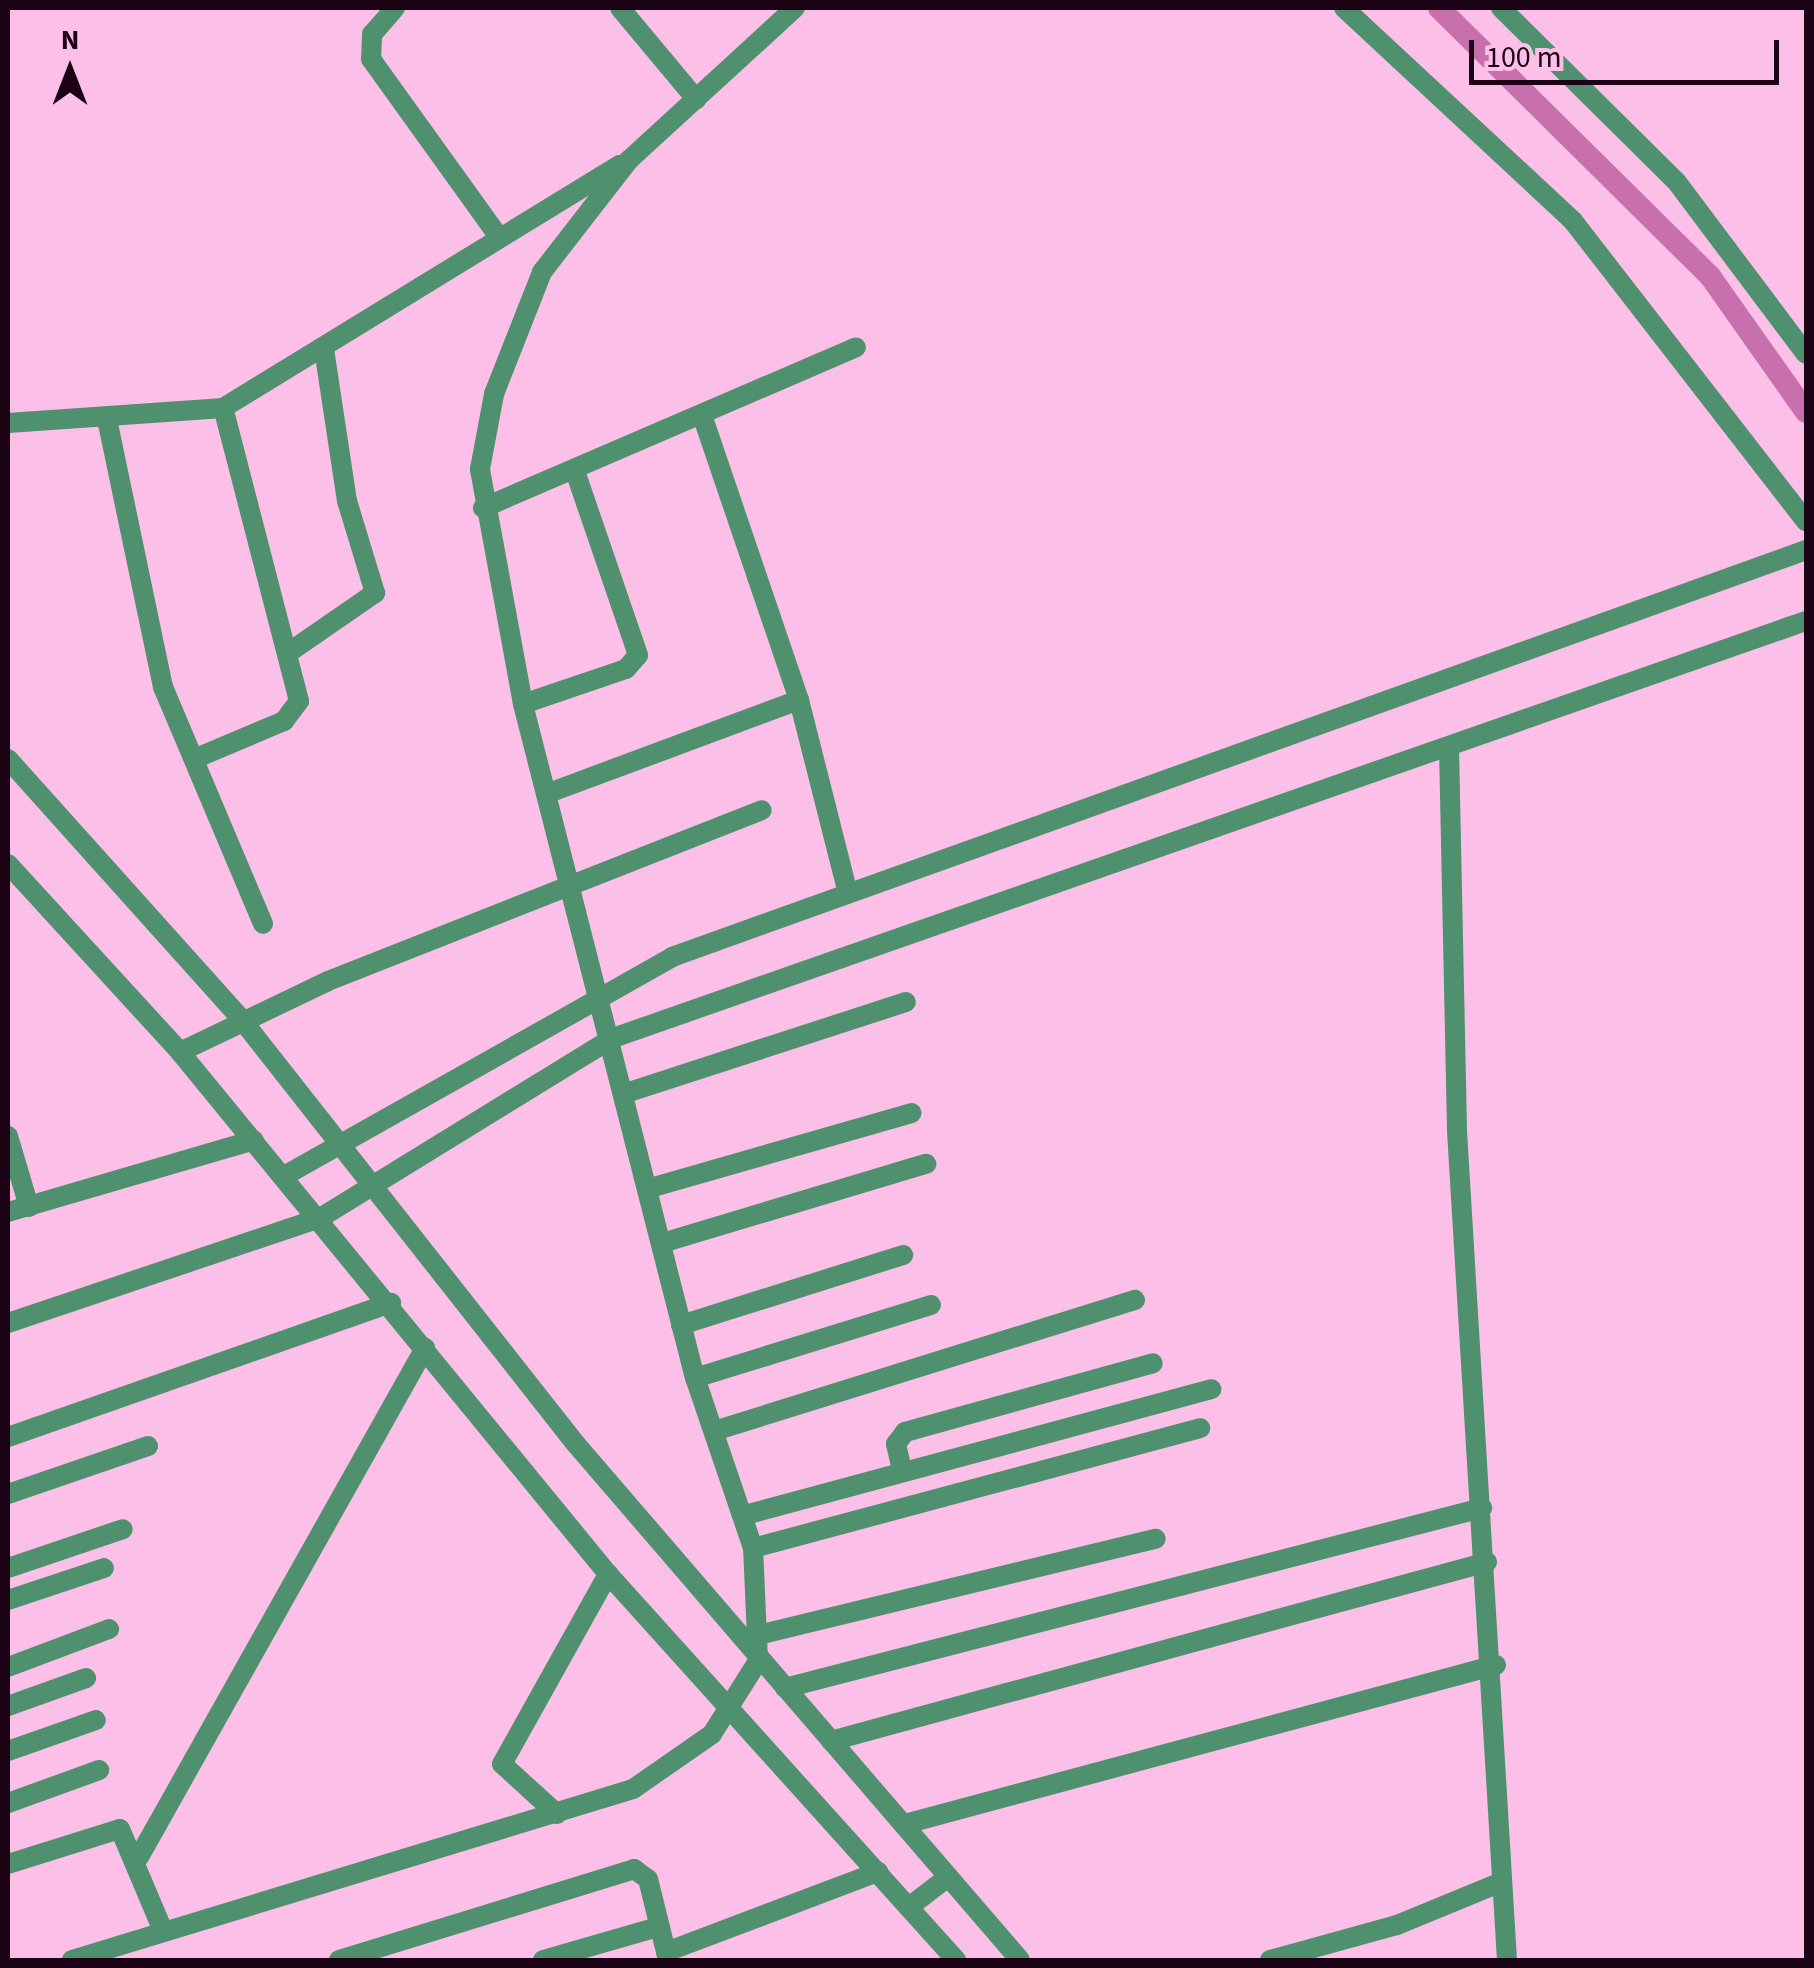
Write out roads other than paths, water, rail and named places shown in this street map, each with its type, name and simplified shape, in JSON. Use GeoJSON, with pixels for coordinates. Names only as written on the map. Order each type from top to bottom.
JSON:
{"type":"FeatureCollection","features":[{"type":"Feature","properties":{"kind":"street"},"geometry":{"type":"LineString","coordinates":[[394,8],[372,34],[371,60],[496,233]]}},
{"type":"Feature","properties":{"kind":"street"},"geometry":{"type":"LineString","coordinates":[[620,8],[696,98]]}},
{"type":"Feature","properties":{"kind":"street"},"geometry":{"type":"LineString","coordinates":[[72,1960],[557,1814],[662,1774],[733,1710],[758,1660],[762,1634],[753,1548],[745,1515],[695,1378],[629,1092],[523,704],[483,508],[482,443],[514,333],[542,272],[629,160],[794,8]]}},
{"type":"Feature","properties":{"kind":"street"},"geometry":{"type":"LineString","coordinates":[[1344,8],[1583,233],[1806,521]]}},
{"type":"Feature","properties":{"kind":"street"},"geometry":{"type":"LineString","coordinates":[[1501,8],[1664,168],[1806,354]]}},
{"type":"Feature","properties":{"kind":"street"},"geometry":{"type":"LineString","coordinates":[[8,423],[223,408],[324,349],[496,233],[629,160]]}},
{"type":"Feature","properties":{"kind":"street"},"geometry":{"type":"LineString","coordinates":[[483,508],[575,472],[856,347]]}},
{"type":"Feature","properties":{"kind":"street"},"geometry":{"type":"LineString","coordinates":[[288,653],[375,593],[348,501],[324,349]]}},
{"type":"Feature","properties":{"kind":"street"},"geometry":{"type":"LineString","coordinates":[[194,759],[295,713],[288,653],[223,408]]}},
{"type":"Feature","properties":{"kind":"street"},"geometry":{"type":"LineString","coordinates":[[702,414],[799,700],[848,892]]}},
{"type":"Feature","properties":{"kind":"street"},"geometry":{"type":"LineString","coordinates":[[108,419],[163,687],[263,924]]}},
{"type":"Feature","properties":{"kind":"street"},"geometry":{"type":"LineString","coordinates":[[523,704],[626,669],[638,655],[575,472]]}},
{"type":"Feature","properties":{"kind":"street"},"geometry":{"type":"LineString","coordinates":[[284,1176],[599,990],[848,892],[1806,550]]}},
{"type":"Feature","properties":{"kind":"street"},"geometry":{"type":"LineString","coordinates":[[8,1322],[320,1218],[372,1190],[485,1110],[613,1038],[1806,621]]}},
{"type":"Feature","properties":{"kind":"street"},"geometry":{"type":"LineString","coordinates":[[546,794],[799,700]]}},
{"type":"Feature","properties":{"kind":"street"},"geometry":{"type":"LineString","coordinates":[[1449,746],[1456,1132],[1496,1665],[1507,1960]]}},
{"type":"Feature","properties":{"kind":"street"},"geometry":{"type":"LineString","coordinates":[[8,759],[242,1020],[331,1145],[758,1660],[906,1824],[1020,1960]]}},
{"type":"Feature","properties":{"kind":"street"},"geometry":{"type":"LineString","coordinates":[[180,1052],[242,1020],[570,884],[762,810]]}},
{"type":"Feature","properties":{"kind":"street"},"geometry":{"type":"LineString","coordinates":[[8,864],[180,1052],[391,1304],[608,1574],[956,1960]]}},
{"type":"Feature","properties":{"kind":"street"},"geometry":{"type":"LineString","coordinates":[[629,1092],[906,1002]]}},
{"type":"Feature","properties":{"kind":"street"},"geometry":{"type":"LineString","coordinates":[[650,1188],[911,1113]]}},
{"type":"Feature","properties":{"kind":"street"},"geometry":{"type":"LineString","coordinates":[[8,1136],[18,1210],[254,1140]]}},
{"type":"Feature","properties":{"kind":"street"},"geometry":{"type":"LineString","coordinates":[[662,1243],[926,1164]]}},
{"type":"Feature","properties":{"kind":"street"},"geometry":{"type":"LineString","coordinates":[[682,1325],[903,1255]]}},
{"type":"Feature","properties":{"kind":"street"},"geometry":{"type":"LineString","coordinates":[[714,1430],[1135,1300]]}},
{"type":"Feature","properties":{"kind":"street"},"geometry":{"type":"LineString","coordinates":[[8,1436],[391,1304]]}},
{"type":"Feature","properties":{"kind":"street"},"geometry":{"type":"LineString","coordinates":[[695,1378],[931,1305]]}},
{"type":"Feature","properties":{"kind":"street"},"geometry":{"type":"LineString","coordinates":[[139,1856],[425,1348]]}},
{"type":"Feature","properties":{"kind":"street"},"geometry":{"type":"LineString","coordinates":[[902,1470],[896,1444],[905,1432],[1152,1364]]}},
{"type":"Feature","properties":{"kind":"street"},"geometry":{"type":"LineString","coordinates":[[745,1515],[1211,1390]]}},
{"type":"Feature","properties":{"kind":"street"},"geometry":{"type":"LineString","coordinates":[[753,1548],[1200,1428]]}},
{"type":"Feature","properties":{"kind":"street"},"geometry":{"type":"LineString","coordinates":[[8,1494],[148,1446]]}},
{"type":"Feature","properties":{"kind":"street"},"geometry":{"type":"LineString","coordinates":[[785,1688],[1482,1508]]}},
{"type":"Feature","properties":{"kind":"street"},"geometry":{"type":"LineString","coordinates":[[8,1568],[123,1529]]}},
{"type":"Feature","properties":{"kind":"street"},"geometry":{"type":"LineString","coordinates":[[762,1634],[1156,1539]]}},
{"type":"Feature","properties":{"kind":"street"},"geometry":{"type":"LineString","coordinates":[[831,1741],[1487,1562]]}},
{"type":"Feature","properties":{"kind":"street"},"geometry":{"type":"LineString","coordinates":[[8,1600],[104,1568]]}},
{"type":"Feature","properties":{"kind":"street"},"geometry":{"type":"LineString","coordinates":[[557,1814],[502,1764],[608,1574]]}},
{"type":"Feature","properties":{"kind":"street"},"geometry":{"type":"LineString","coordinates":[[8,1667],[109,1629]]}},
{"type":"Feature","properties":{"kind":"street"},"geometry":{"type":"LineString","coordinates":[[906,1824],[1496,1665]]}},
{"type":"Feature","properties":{"kind":"street"},"geometry":{"type":"LineString","coordinates":[[8,1706],[86,1678]]}},
{"type":"Feature","properties":{"kind":"street"},"geometry":{"type":"LineString","coordinates":[[8,1751],[96,1720]]}},
{"type":"Feature","properties":{"kind":"street"},"geometry":{"type":"LineString","coordinates":[[8,1803],[99,1770]]}},
{"type":"Feature","properties":{"kind":"street"},"geometry":{"type":"LineString","coordinates":[[8,1864],[112,1827],[139,1856],[163,1931]]}},
{"type":"Feature","properties":{"kind":"street"},"geometry":{"type":"LineString","coordinates":[[340,1960],[634,1869],[648,1879],[667,1956],[878,1872]]}},
{"type":"Feature","properties":{"kind":"street"},"geometry":{"type":"LineString","coordinates":[[909,1907],[948,1877]]}},
{"type":"Feature","properties":{"kind":"street"},"geometry":{"type":"LineString","coordinates":[[1270,1960],[1397,1926],[1502,1882]]}},
{"type":"Feature","properties":{"kind":"street"},"geometry":{"type":"LineString","coordinates":[[543,1960],[658,1926]]}},
{"type":"Feature","properties":{"kind":"waterway"},"geometry":{"type":"LineString","coordinates":[[1439,8],[1710,276],[1806,412]]}}]}
